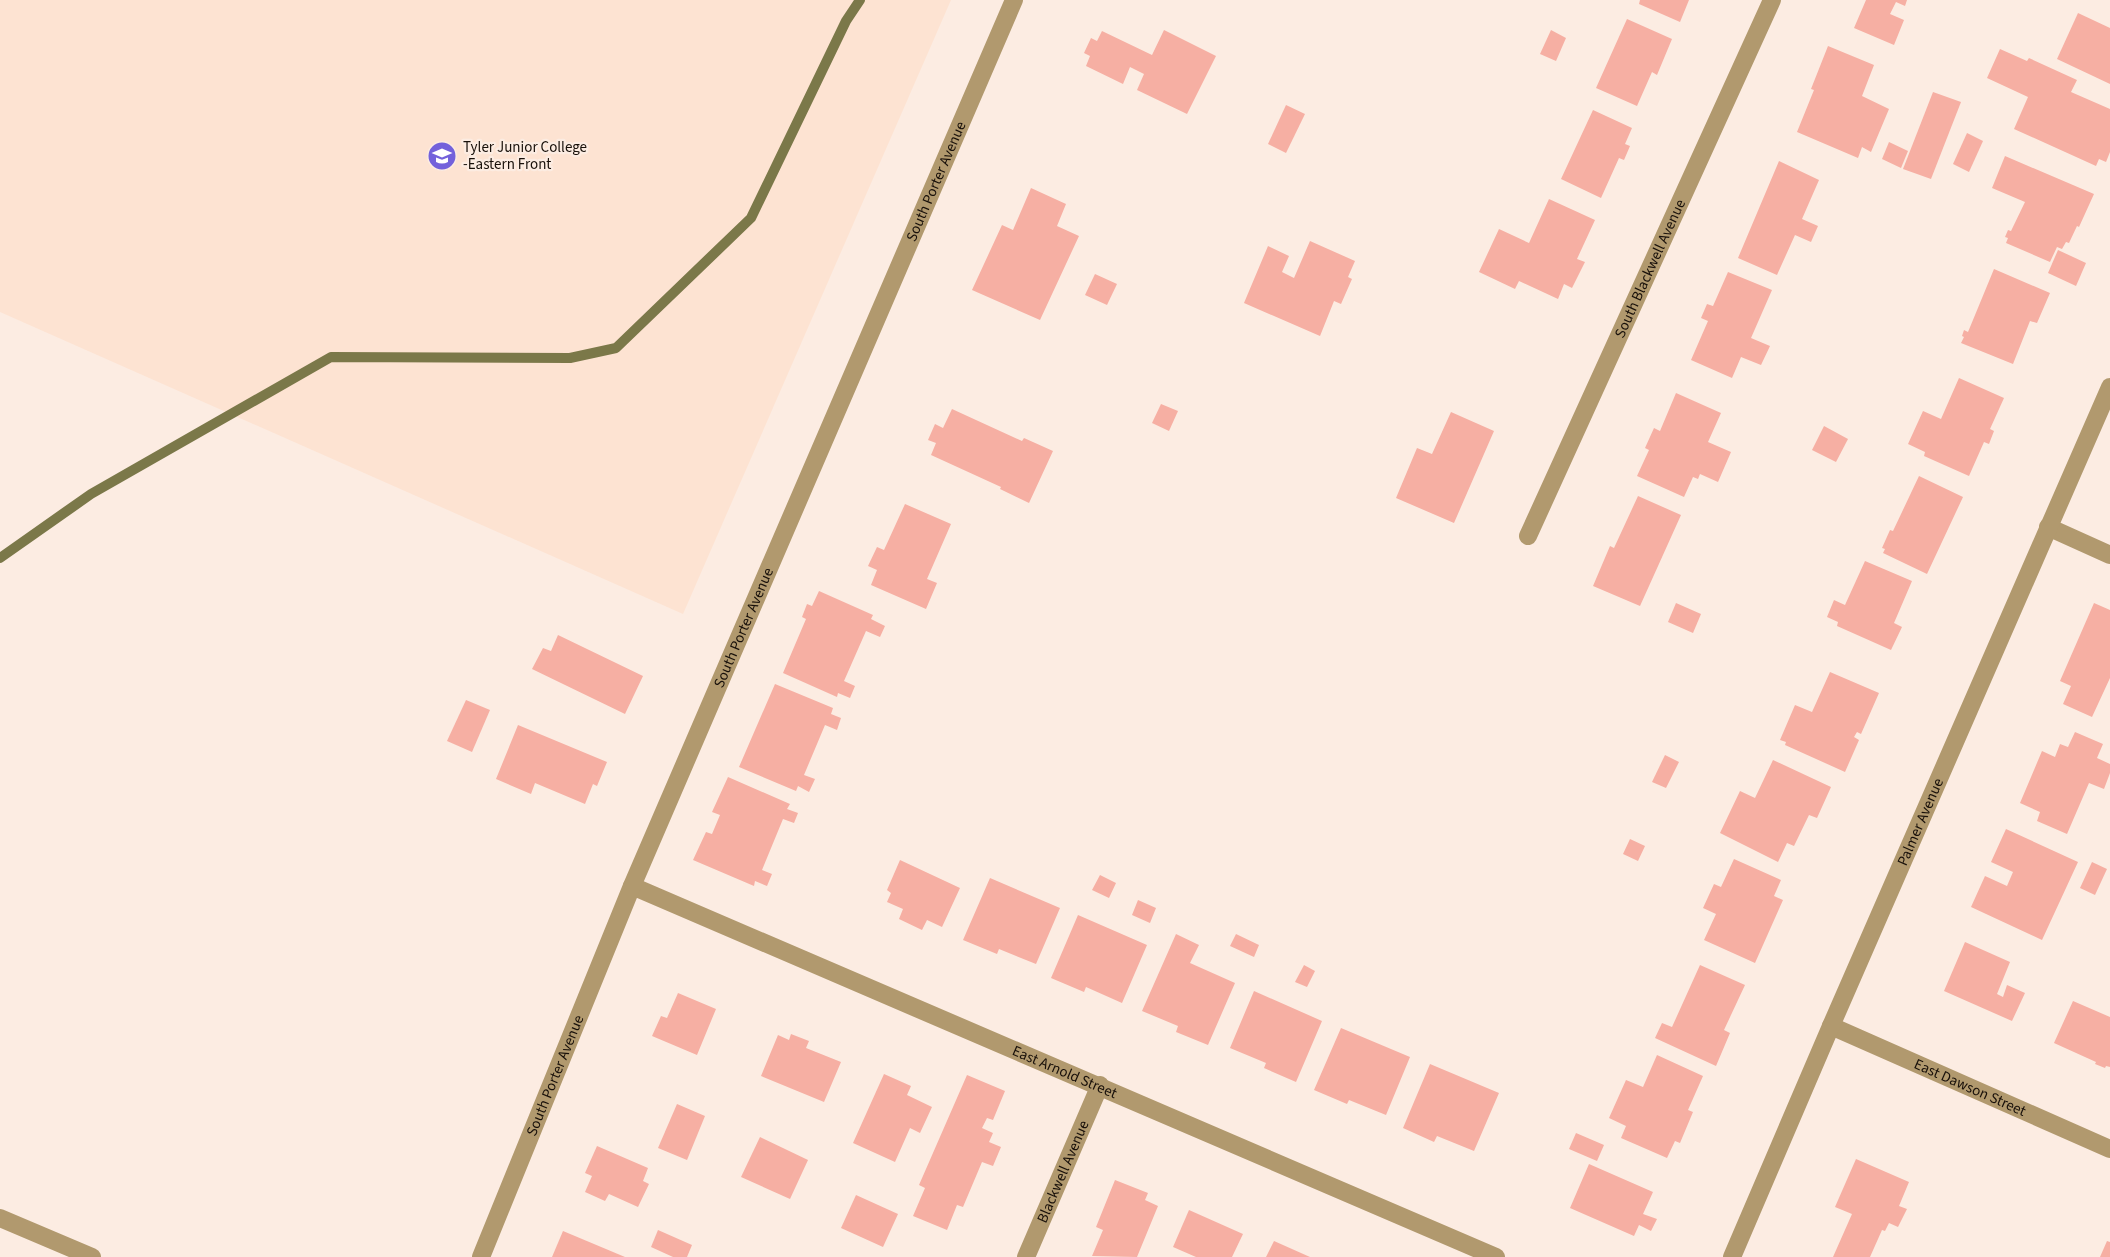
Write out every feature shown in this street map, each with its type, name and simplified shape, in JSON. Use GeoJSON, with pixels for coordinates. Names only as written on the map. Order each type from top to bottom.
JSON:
{"type":"FeatureCollection","features":[{"type":"Feature","properties":{"kind":"street","name":"South Porter Avenue"},"geometry":{"type":"LineString","coordinates":[[481,1257],[632,886],[1014,0]]}},
{"type":"Feature","properties":{"kind":"street","name":"South Blackwell Avenue"},"geometry":{"type":"LineString","coordinates":[[1528,536],[1772,0]]}},
{"type":"Feature","properties":{"kind":"street","name":"Palmer Avenue"},"geometry":{"type":"LineString","coordinates":[[1732,1257],[2110,387]]}},
{"type":"Feature","properties":{"kind":"street"},"geometry":{"type":"LineString","coordinates":[[2048,527],[2110,555]]}},
{"type":"Feature","properties":{"kind":"street","name":"East Arnold Street"},"geometry":{"type":"LineString","coordinates":[[632,886],[1496,1257]]}},
{"type":"Feature","properties":{"kind":"street","name":"East Dawson Street"},"geometry":{"type":"LineString","coordinates":[[1831,1026],[2110,1149]]}},
{"type":"Feature","properties":{"kind":"street","name":"Blackwell Avenue"},"geometry":{"type":"LineString","coordinates":[[1026,1257],[1100,1085]]}},
{"type":"Feature","properties":{"kind":"street"},"geometry":{"type":"LineString","coordinates":[[0,1218],[92,1257]]}},
{"type":"Feature","properties":{"kind":"shaded area","name":"Tyler Junior College -Eastern Front"},"geometry":{"type":"Polygon","coordinates":[[[0,0],[951,0],[683,614],[0,312],[0,0]]]}},
{"type":"Feature","properties":{"kind":"building"},"geometry":{"type":"Polygon","coordinates":[[[1640,0],[1689,0],[1680,22],[1639,4],[1640,0]]]}},
{"type":"Feature","properties":{"kind":"building"},"geometry":{"type":"Polygon","coordinates":[[[1866,0],[1907,0],[1905,6],[1896,2],[1890,14],[1904,20],[1894,45],[1854,28],[1866,0]]]}},
{"type":"Feature","properties":{"kind":"building"},"geometry":{"type":"Polygon","coordinates":[[[2078,13],[2110,28],[2110,84],[2057,59],[2078,13]]]}},
{"type":"Feature","properties":{"kind":"building"},"geometry":{"type":"Polygon","coordinates":[[[1627,19],[1672,39],[1657,75],[1652,72],[1637,106],[1596,88],[1627,19]]]}},
{"type":"Feature","properties":{"kind":"building"},"geometry":{"type":"Polygon","coordinates":[[[1164,30],[1216,56],[1187,114],[1137,90],[1144,74],[1130,67],[1123,84],[1086,66],[1090,56],[1084,53],[1091,38],[1097,41],[1102,31],[1152,55],[1164,30]]]}},
{"type":"Feature","properties":{"kind":"building"},"geometry":{"type":"Polygon","coordinates":[[[1551,30],[1566,38],[1556,61],[1540,54],[1551,30]]]}},
{"type":"Feature","properties":{"kind":"building"},"geometry":{"type":"Polygon","coordinates":[[[1828,46],[1874,65],[1862,96],[1889,109],[1871,152],[1862,147],[1858,158],[1797,132],[1828,46]]]}},
{"type":"Feature","properties":{"kind":"building"},"geometry":{"type":"Polygon","coordinates":[[[2000,49],[2027,61],[2029,58],[2077,80],[2071,92],[2110,109],[2110,152],[2106,162],[2099,159],[2096,166],[2014,129],[2028,97],[1987,78],[2000,49]]]}},
{"type":"Feature","properties":{"kind":"building"},"geometry":{"type":"Polygon","coordinates":[[[1933,92],[1961,102],[1931,179],[1903,169],[1933,92]]]}},
{"type":"Feature","properties":{"kind":"building"},"geometry":{"type":"Polygon","coordinates":[[[1286,105],[1305,114],[1286,153],[1268,144],[1286,105]]]}},
{"type":"Feature","properties":{"kind":"building"},"geometry":{"type":"Polygon","coordinates":[[[1593,110],[1632,128],[1625,144],[1630,146],[1624,160],[1619,158],[1601,198],[1561,179],[1593,110]]]}},
{"type":"Feature","properties":{"kind":"building"},"geometry":{"type":"Polygon","coordinates":[[[1967,133],[1983,141],[1969,172],[1953,164],[1967,133]]]}},
{"type":"Feature","properties":{"kind":"building"},"geometry":{"type":"Polygon","coordinates":[[[1889,142],[1908,151],[1901,168],[1882,159],[1889,142]]]}},
{"type":"Feature","properties":{"kind":"building"},"geometry":{"type":"Polygon","coordinates":[[[2005,156],[2094,194],[2069,243],[2066,242],[2062,249],[2057,247],[2050,262],[2006,243],[2008,238],[2005,237],[2008,230],[2011,231],[2025,202],[1992,188],[2005,156]]]}},
{"type":"Feature","properties":{"kind":"building"},"geometry":{"type":"Polygon","coordinates":[[[1779,161],[1819,180],[1802,219],[1818,226],[1811,242],[1795,235],[1777,275],[1738,258],[1779,161]]]}},
{"type":"Feature","properties":{"kind":"building"},"geometry":{"type":"Polygon","coordinates":[[[1031,188],[1066,204],[1057,226],[1079,236],[1040,320],[972,290],[1002,225],[1013,230],[1031,188]]]}},
{"type":"Feature","properties":{"kind":"building"},"geometry":{"type":"Polygon","coordinates":[[[1549,199],[1595,220],[1577,259],[1585,262],[1572,288],[1564,284],[1558,299],[1519,281],[1515,289],[1479,272],[1499,229],[1529,243],[1549,199]]]}},
{"type":"Feature","properties":{"kind":"building"},"geometry":{"type":"Polygon","coordinates":[[[1310,241],[1355,261],[1348,277],[1352,279],[1341,304],[1334,301],[1320,336],[1244,303],[1268,246],[1289,256],[1282,272],[1294,278],[1310,241]]]}},
{"type":"Feature","properties":{"kind":"building"},"geometry":{"type":"Polygon","coordinates":[[[2058,250],[2086,263],[2076,286],[2048,273],[2058,250]]]}},
{"type":"Feature","properties":{"kind":"building"},"geometry":{"type":"Polygon","coordinates":[[[1994,269],[2050,293],[2037,323],[2030,321],[2013,364],[1961,343],[1964,330],[1968,332],[1994,269]]]}},
{"type":"Feature","properties":{"kind":"building"},"geometry":{"type":"Polygon","coordinates":[[[1728,272],[1772,290],[1751,338],[1770,346],[1761,365],[1741,357],[1732,378],[1691,360],[1708,321],[1701,318],[1707,304],[1713,306],[1728,272]]]}},
{"type":"Feature","properties":{"kind":"building"},"geometry":{"type":"Polygon","coordinates":[[[1095,274],[1117,284],[1107,305],[1085,295],[1095,274]]]}},
{"type":"Feature","properties":{"kind":"building"},"geometry":{"type":"Polygon","coordinates":[[[1959,378],[2004,398],[1990,429],[1994,431],[1989,444],[1984,442],[1969,476],[1924,456],[1925,452],[1908,444],[1923,411],[1941,419],[1959,378]]]}},
{"type":"Feature","properties":{"kind":"building"},"geometry":{"type":"Polygon","coordinates":[[[1676,393],[1721,413],[1708,442],[1731,452],[1718,482],[1700,474],[1698,479],[1693,477],[1684,497],[1637,476],[1649,450],[1645,448],[1654,428],[1660,431],[1676,393]]]}},
{"type":"Feature","properties":{"kind":"building"},"geometry":{"type":"Polygon","coordinates":[[[1161,404],[1178,411],[1169,431],[1152,423],[1161,404]]]}},
{"type":"Feature","properties":{"kind":"building"},"geometry":{"type":"Polygon","coordinates":[[[952,409],[1022,441],[1024,438],[1053,451],[1029,503],[1000,489],[1001,487],[931,455],[936,443],[928,440],[935,424],[943,428],[952,409]]]}},
{"type":"Feature","properties":{"kind":"building"},"geometry":{"type":"Polygon","coordinates":[[[1451,412],[1494,431],[1454,523],[1396,498],[1417,448],[1432,454],[1451,412]]]}},
{"type":"Feature","properties":{"kind":"building"},"geometry":{"type":"Polygon","coordinates":[[[1824,426],[1848,439],[1836,462],[1812,450],[1824,426]]]}},
{"type":"Feature","properties":{"kind":"building"},"geometry":{"type":"Polygon","coordinates":[[[1919,476],[1963,497],[1927,574],[1883,553],[1885,549],[1882,548],[1890,530],[1893,531],[1919,476]]]}},
{"type":"Feature","properties":{"kind":"building"},"geometry":{"type":"Polygon","coordinates":[[[1638,496],[1681,515],[1640,606],[1593,586],[1610,546],[1614,548],[1638,496]]]}},
{"type":"Feature","properties":{"kind":"building"},"geometry":{"type":"Polygon","coordinates":[[[905,504],[951,524],[927,579],[937,583],[926,609],[871,585],[877,570],[868,566],[877,547],[884,550],[905,504]]]}},
{"type":"Feature","properties":{"kind":"building"},"geometry":{"type":"Polygon","coordinates":[[[1865,561],[1912,581],[1894,623],[1902,627],[1891,650],[1837,626],[1838,622],[1827,617],[1834,600],[1845,605],[1865,561]]]}},
{"type":"Feature","properties":{"kind":"building"},"geometry":{"type":"Polygon","coordinates":[[[819,591],[873,615],[871,619],[885,626],[880,637],[866,631],[844,681],[855,686],[850,698],[838,693],[837,697],[783,673],[806,619],[802,617],[807,604],[812,606],[819,591]]]}},
{"type":"Feature","properties":{"kind":"building"},"geometry":{"type":"Polygon","coordinates":[[[1676,603],[1701,614],[1693,633],[1668,622],[1676,603]]]}},
{"type":"Feature","properties":{"kind":"building"},"geometry":{"type":"Polygon","coordinates":[[[2094,603],[2110,610],[2110,678],[2092,717],[2063,704],[2071,686],[2060,681],[2094,603]]]}},
{"type":"Feature","properties":{"kind":"building"},"geometry":{"type":"Polygon","coordinates":[[[558,635],[643,676],[625,714],[532,669],[543,648],[551,651],[558,635]]]}},
{"type":"Feature","properties":{"kind":"building"},"geometry":{"type":"Polygon","coordinates":[[[1830,672],[1879,693],[1861,734],[1857,732],[1854,737],[1859,740],[1845,772],[1785,745],[1786,742],[1780,740],[1795,705],[1812,712],[1830,672]]]}},
{"type":"Feature","properties":{"kind":"building"},"geometry":{"type":"Polygon","coordinates":[[[775,684],[833,708],[831,714],[841,718],[837,730],[825,725],[804,775],[815,779],[809,792],[798,786],[796,791],[739,767],[775,684]]]}},
{"type":"Feature","properties":{"kind":"building"},"geometry":{"type":"Polygon","coordinates":[[[466,700],[490,710],[472,752],[447,741],[466,700]]]}},
{"type":"Feature","properties":{"kind":"building"},"geometry":{"type":"Polygon","coordinates":[[[518,725],[607,762],[597,786],[593,784],[585,804],[535,783],[531,794],[496,779],[518,725]]]}},
{"type":"Feature","properties":{"kind":"building"},"geometry":{"type":"Polygon","coordinates":[[[2075,732],[2103,744],[2097,758],[2110,764],[2110,773],[2104,789],[2089,783],[2067,834],[2037,821],[2040,812],[2020,803],[2042,751],[2055,757],[2060,744],[2068,747],[2075,732]]]}},
{"type":"Feature","properties":{"kind":"building"},"geometry":{"type":"Polygon","coordinates":[[[1665,755],[1679,762],[1666,788],[1652,782],[1665,755]]]}},
{"type":"Feature","properties":{"kind":"building"},"geometry":{"type":"Polygon","coordinates":[[[1773,760],[1831,787],[1817,818],[1809,815],[1794,846],[1787,843],[1778,862],[1720,833],[1740,791],[1755,798],[1773,760]]]}},
{"type":"Feature","properties":{"kind":"building"},"geometry":{"type":"Polygon","coordinates":[[[728,777],[790,804],[787,809],[798,813],[794,823],[783,819],[762,870],[772,874],[767,886],[755,881],[754,886],[693,860],[706,832],[712,834],[720,815],[712,812],[728,777]]]}},
{"type":"Feature","properties":{"kind":"building"},"geometry":{"type":"Polygon","coordinates":[[[2006,829],[2078,862],[2042,940],[1971,907],[1985,876],[2007,886],[2013,872],[1991,862],[2006,829]]]}},
{"type":"Feature","properties":{"kind":"building"},"geometry":{"type":"Polygon","coordinates":[[[1630,839],[1645,846],[1638,861],[1623,854],[1630,839]]]}},
{"type":"Feature","properties":{"kind":"building"},"geometry":{"type":"Polygon","coordinates":[[[1734,859],[1781,880],[1774,896],[1783,900],[1755,963],[1704,940],[1716,914],[1703,908],[1714,884],[1721,887],[1734,859]]]}},
{"type":"Feature","properties":{"kind":"building"},"geometry":{"type":"Polygon","coordinates":[[[900,860],[960,888],[942,927],[927,920],[922,930],[899,919],[903,909],[887,902],[891,893],[887,890],[900,860]]]}},
{"type":"Feature","properties":{"kind":"building"},"geometry":{"type":"Polygon","coordinates":[[[2092,862],[2107,869],[2095,895],[2080,888],[2092,862]]]}},
{"type":"Feature","properties":{"kind":"building"},"geometry":{"type":"Polygon","coordinates":[[[1100,875],[1116,883],[1109,898],[1092,890],[1100,875]]]}},
{"type":"Feature","properties":{"kind":"building"},"geometry":{"type":"Polygon","coordinates":[[[990,878],[1060,908],[1036,964],[999,949],[997,954],[963,940],[990,878]]]}},
{"type":"Feature","properties":{"kind":"building"},"geometry":{"type":"Polygon","coordinates":[[[1138,900],[1156,908],[1150,923],[1132,915],[1138,900]]]}},
{"type":"Feature","properties":{"kind":"building"},"geometry":{"type":"Polygon","coordinates":[[[1078,915],[1147,945],[1122,1003],[1086,987],[1084,992],[1051,978],[1078,915]]]}},
{"type":"Feature","properties":{"kind":"building"},"geometry":{"type":"Polygon","coordinates":[[[1176,934],[1199,945],[1190,963],[1235,983],[1208,1045],[1176,1032],[1178,1026],[1142,1011],[1176,934]]]}},
{"type":"Feature","properties":{"kind":"building"},"geometry":{"type":"Polygon","coordinates":[[[1236,934],[1259,945],[1254,957],[1230,946],[1236,934]]]}},
{"type":"Feature","properties":{"kind":"building"},"geometry":{"type":"Polygon","coordinates":[[[1965,942],[2010,962],[1997,994],[2003,997],[2007,985],[2025,993],[2012,1021],[1944,991],[1965,942]]]}},
{"type":"Feature","properties":{"kind":"building"},"geometry":{"type":"Polygon","coordinates":[[[1304,965],[1315,971],[1307,987],[1295,982],[1304,965]]]}},
{"type":"Feature","properties":{"kind":"building"},"geometry":{"type":"Polygon","coordinates":[[[1700,965],[1745,985],[1724,1030],[1730,1033],[1716,1066],[1655,1038],[1662,1023],[1672,1027],[1700,965]]]}},
{"type":"Feature","properties":{"kind":"building"},"geometry":{"type":"Polygon","coordinates":[[[1254,991],[1322,1021],[1296,1082],[1264,1068],[1266,1063],[1230,1048],[1254,991]]]}},
{"type":"Feature","properties":{"kind":"building"},"geometry":{"type":"Polygon","coordinates":[[[678,993],[716,1009],[697,1055],[652,1036],[661,1016],[667,1018],[678,993]]]}},
{"type":"Feature","properties":{"kind":"building"},"geometry":{"type":"Polygon","coordinates":[[[2073,1001],[2110,1017],[2110,1067],[2105,1068],[2095,1064],[2096,1062],[2054,1043],[2073,1001]]]}},
{"type":"Feature","properties":{"kind":"building"},"geometry":{"type":"Polygon","coordinates":[[[1341,1028],[1410,1057],[1386,1115],[1349,1100],[1347,1104],[1314,1090],[1341,1028]]]}},
{"type":"Feature","properties":{"kind":"building"},"geometry":{"type":"Polygon","coordinates":[[[791,1034],[809,1041],[806,1048],[841,1062],[824,1102],[761,1076],[778,1035],[789,1040],[791,1034]]]}},
{"type":"Feature","properties":{"kind":"building"},"geometry":{"type":"Polygon","coordinates":[[[1657,1055],[1703,1076],[1688,1110],[1693,1112],[1680,1143],[1675,1141],[1667,1158],[1621,1138],[1626,1126],[1609,1118],[1626,1080],[1643,1087],[1657,1055]]]}},
{"type":"Feature","properties":{"kind":"building"},"geometry":{"type":"Polygon","coordinates":[[[1430,1064],[1499,1093],[1474,1151],[1437,1136],[1434,1142],[1403,1128],[1430,1064]]]}},
{"type":"Feature","properties":{"kind":"building"},"geometry":{"type":"Polygon","coordinates":[[[884,1074],[911,1086],[907,1095],[932,1107],[920,1133],[910,1128],[895,1162],[853,1143],[884,1074]]]}},
{"type":"Feature","properties":{"kind":"building"},"geometry":{"type":"Polygon","coordinates":[[[967,1075],[1005,1091],[993,1120],[987,1118],[982,1128],[993,1133],[989,1142],[1001,1147],[993,1166],[982,1162],[963,1207],[957,1205],[947,1230],[913,1216],[925,1188],[919,1185],[967,1075]]]}},
{"type":"Feature","properties":{"kind":"building"},"geometry":{"type":"Polygon","coordinates":[[[677,1104],[705,1116],[687,1160],[658,1148],[677,1104]]]}},
{"type":"Feature","properties":{"kind":"building"},"geometry":{"type":"Polygon","coordinates":[[[1576,1133],[1604,1145],[1597,1161],[1569,1149],[1576,1133]]]}},
{"type":"Feature","properties":{"kind":"building"},"geometry":{"type":"Polygon","coordinates":[[[760,1137],[808,1160],[790,1199],[741,1177],[760,1137]]]}},
{"type":"Feature","properties":{"kind":"building"},"geometry":{"type":"Polygon","coordinates":[[[597,1146],[648,1168],[643,1181],[649,1184],[638,1207],[609,1194],[605,1201],[585,1192],[592,1176],[585,1173],[597,1146]]]}},
{"type":"Feature","properties":{"kind":"building"},"geometry":{"type":"Polygon","coordinates":[[[1856,1159],[1909,1182],[1899,1206],[1907,1209],[1898,1227],[1889,1223],[1885,1231],[1882,1230],[1870,1257],[1833,1257],[1852,1214],[1835,1207],[1856,1159]]]}},
{"type":"Feature","properties":{"kind":"building"},"geometry":{"type":"Polygon","coordinates":[[[1589,1164],[1653,1192],[1643,1214],[1657,1219],[1651,1231],[1639,1225],[1634,1236],[1570,1208],[1589,1164]]]}},
{"type":"Feature","properties":{"kind":"building"},"geometry":{"type":"Polygon","coordinates":[[[1115,1180],[1148,1193],[1145,1200],[1158,1206],[1137,1257],[1092,1256],[1103,1230],[1096,1227],[1115,1180]]]}},
{"type":"Feature","properties":{"kind":"building"},"geometry":{"type":"Polygon","coordinates":[[[856,1195],[898,1214],[883,1247],[841,1228],[856,1195]]]}},
{"type":"Feature","properties":{"kind":"building"},"geometry":{"type":"Polygon","coordinates":[[[1189,1210],[1243,1234],[1232,1257],[1196,1257],[1173,1247],[1189,1210]]]}},
{"type":"Feature","properties":{"kind":"building"},"geometry":{"type":"Polygon","coordinates":[[[658,1230],[692,1245],[687,1257],[673,1257],[651,1247],[658,1230]]]}},
{"type":"Feature","properties":{"kind":"building"},"geometry":{"type":"Polygon","coordinates":[[[563,1231],[625,1257],[552,1257],[563,1231]]]}},
{"type":"Feature","properties":{"kind":"building"},"geometry":{"type":"Polygon","coordinates":[[[1274,1241],[1310,1257],[1266,1257],[1274,1241]]]}},
{"type":"Feature","properties":{"kind":"building"},"geometry":{"type":"Polygon","coordinates":[[[2107,1241],[2110,1242],[2110,1257],[2100,1257],[2107,1241]]]}},
{"type":"Feature","properties":{"kind":"waterway"},"geometry":{"type":"LineString","coordinates":[[0,558],[91,494],[331,357],[570,358],[616,348],[751,218],[846,21],[860,0]]}},
{"type":"Feature","properties":{"kind":"place","name":"Tyler Junior College -Eastern Front"},"geometry":{"type":"Point","coordinates":[442,156]}}]}
